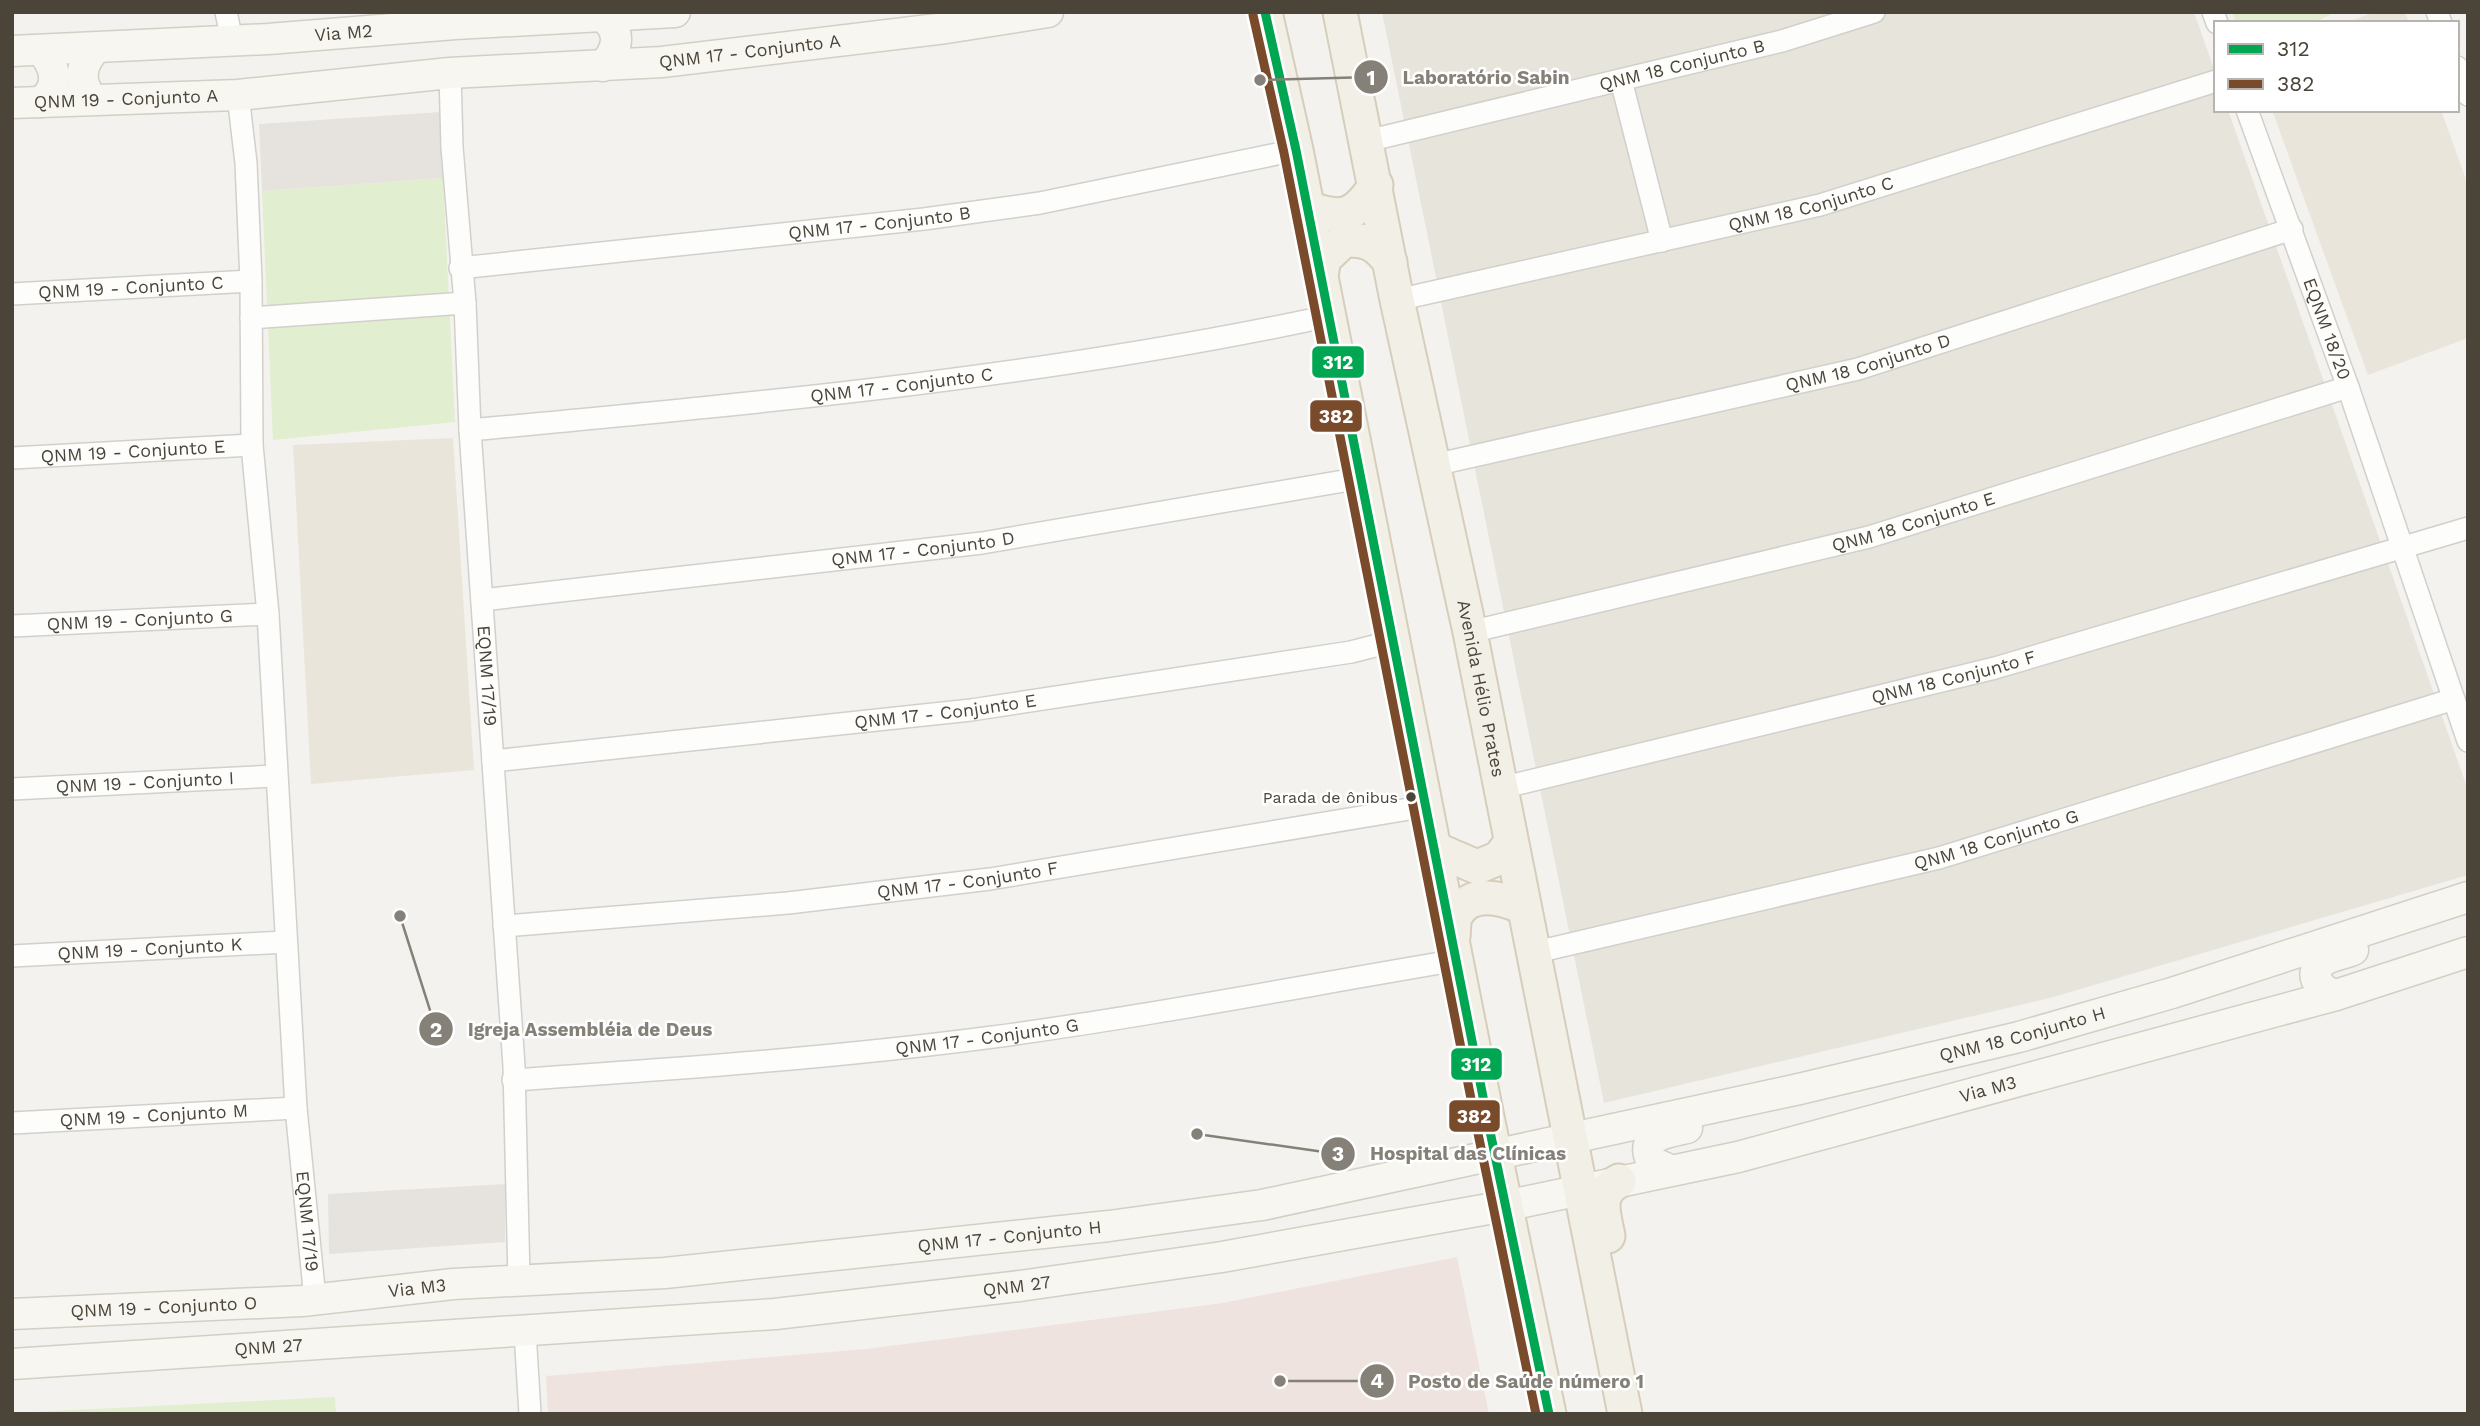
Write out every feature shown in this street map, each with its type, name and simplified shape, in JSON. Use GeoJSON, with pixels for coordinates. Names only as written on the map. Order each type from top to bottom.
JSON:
{"type":"FeatureCollection","features":[{"type":"Feature","properties":{"kind":"main road","name":"QNM 17 - Conjunto A"},"geometry":{"type":"LineString","coordinates":[[450,72],[662,62],[949,20],[1048,12]]}},
{"type":"Feature","properties":{"kind":"main road"},"geometry":{"type":"LineString","coordinates":[[1265,12],[1308,208],[1494,1155],[1549,1414]]}},
{"type":"Feature","properties":{"kind":"main road","name":"Avenida Hélio Prates"},"geometry":{"type":"LineString","coordinates":[[1340,12],[1397,300],[1470,632],[1522,907],[1625,1414]]}},
{"type":"Feature","properties":{"kind":"main road"},"geometry":{"type":"LineString","coordinates":[[599,14],[610,21],[617,35],[616,47],[603,66]]}},
{"type":"Feature","properties":{"kind":"main road"},"geometry":{"type":"LineString","coordinates":[[662,62],[646,51],[646,26],[664,14]]}},
{"type":"Feature","properties":{"kind":"main road","name":"Via M2"},"geometry":{"type":"LineString","coordinates":[[27,51],[96,48],[229,26],[664,14]]}},
{"type":"Feature","properties":{"kind":"main road"},"geometry":{"type":"LineString","coordinates":[[92,99],[84,88],[82,70],[85,60],[96,48]]}},
{"type":"Feature","properties":{"kind":"main road"},"geometry":{"type":"LineString","coordinates":[[27,51],[53,67],[55,86],[27,102]]}},
{"type":"Feature","properties":{"kind":"main road"},"geometry":{"type":"LineString","coordinates":[[239,95],[450,72]]}},
{"type":"Feature","properties":{"kind":"main road","name":"QNM 19 - Conjunto A"},"geometry":{"type":"LineString","coordinates":[[27,102],[239,95]]}},
{"type":"Feature","properties":{"kind":"main road"},"geometry":{"type":"LineString","coordinates":[[1308,208],[1325,215],[1344,216],[1363,204],[1376,185]]}},
{"type":"Feature","properties":{"kind":"main road"},"geometry":{"type":"LineString","coordinates":[[1321,275],[1324,259],[1344,240],[1361,239],[1376,244],[1390,262]]}},
{"type":"Feature","properties":{"kind":"main road"},"geometry":{"type":"LineString","coordinates":[[1435,849],[1477,867],[1499,858],[1510,844]]}},
{"type":"Feature","properties":{"kind":"main road"},"geometry":{"type":"LineString","coordinates":[[1455,949],[1456,915],[1466,904],[1498,897],[1522,907]]}},
{"type":"Feature","properties":{"kind":"main road"},"geometry":{"type":"LineString","coordinates":[[2336,995],[2324,991],[2317,981],[2318,968],[2322,961],[2407,931],[2468,897]]}},
{"type":"Feature","properties":{"kind":"main road","name":"QNM 18 Conjunto H"},"geometry":{"type":"LineString","coordinates":[[1570,1138],[1799,1089],[2019,1037],[2172,993],[2468,897]]}},
{"type":"Feature","properties":{"kind":"main road","name":"Via M3"},"geometry":{"type":"LineString","coordinates":[[1505,1206],[1738,1157],[2336,995],[2468,952]]}},
{"type":"Feature","properties":{"kind":"main road"},"geometry":{"type":"LineString","coordinates":[[1738,1157],[1798,1129],[1884,1108],[1890,1096],[1888,1089],[1868,1073]]}},
{"type":"Feature","properties":{"kind":"main road"},"geometry":{"type":"LineString","coordinates":[[1670,1170],[1655,1166],[1649,1157],[1648,1148],[1653,1138],[1747,1114],[1799,1089]]}},
{"type":"Feature","properties":{"kind":"main road"},"geometry":{"type":"LineString","coordinates":[[1494,1155],[1570,1138]]}},
{"type":"Feature","properties":{"kind":"main road","name":"QNM 17 - Conjunto H"},"geometry":{"type":"LineString","coordinates":[[519,1280],[665,1273],[1109,1226],[1262,1205],[1494,1155]]}},
{"type":"Feature","properties":{"kind":"main road"},"geometry":{"type":"LineString","coordinates":[[1243,1253],[1305,1227],[1388,1212],[1394,1196],[1391,1189],[1381,1181]]}},
{"type":"Feature","properties":{"kind":"main road","name":"Avenida Hélio Prates"},"geometry":{"type":"LineString","coordinates":[[1615,1367],[1616,1272],[1601,1204],[1606,1190],[1619,1181]]}},
{"type":"Feature","properties":{"kind":"main road","name":"QNM 27"},"geometry":{"type":"LineString","coordinates":[[12,1364],[525,1332],[802,1311],[1020,1286],[1243,1253],[1505,1206]]}},
{"type":"Feature","properties":{"kind":"main road","name":"Via M3"},"geometry":{"type":"LineString","coordinates":[[308,1300],[519,1280]]}},
{"type":"Feature","properties":{"kind":"main road"},"geometry":{"type":"LineString","coordinates":[[148,1356],[135,1350],[128,1341],[132,1326],[143,1316],[227,1312],[308,1300]]}},
{"type":"Feature","properties":{"kind":"main road","name":"QNM 19 - Conjunto O"},"geometry":{"type":"LineString","coordinates":[[12,1314],[308,1300]]}},
{"type":"Feature","properties":{"kind":"street","name":"QNM 18 Conjunto B"},"geometry":{"type":"LineString","coordinates":[[1367,141],[1782,41],[1874,12]]}},
{"type":"Feature","properties":{"kind":"street","name":"EQNM 17/19"},"geometry":{"type":"LineString","coordinates":[[450,72],[470,430],[513,1080],[519,1280]]}},
{"type":"Feature","properties":{"kind":"street"},"geometry":{"type":"LineString","coordinates":[[2459,72],[2468,95]]}},
{"type":"Feature","properties":{"kind":"street"},"geometry":{"type":"LineString","coordinates":[[1621,80],[1662,241]]}},
{"type":"Feature","properties":{"kind":"street","name":"QNM 18 Conjunto C"},"geometry":{"type":"LineString","coordinates":[[1397,300],[1820,205],[2214,81]]}},
{"type":"Feature","properties":{"kind":"street","name":"EQNM 17/19"},"geometry":{"type":"LineString","coordinates":[[239,95],[246,163],[251,281],[252,445],[268,614],[308,1300]]}},
{"type":"Feature","properties":{"kind":"street","name":"EQNM 18/20"},"geometry":{"type":"LineString","coordinates":[[2248,112],[2348,387],[2468,741]]}},
{"type":"Feature","properties":{"kind":"street","name":"QNM 17 - Conjunto B"},"geometry":{"type":"LineString","coordinates":[[460,268],[924,219],[1040,204],[1296,150]]}},
{"type":"Feature","properties":{"kind":"street","name":"QNM 18 Conjunto D"},"geometry":{"type":"LineString","coordinates":[[1434,465],[1858,369],[2292,229]]}},
{"type":"Feature","properties":{"kind":"street","name":"QNM 19 - Conjunto C"},"geometry":{"type":"LineString","coordinates":[[12,294],[251,281]]}},
{"type":"Feature","properties":{"kind":"street"},"geometry":{"type":"LineString","coordinates":[[251,318],[465,303]]}},
{"type":"Feature","properties":{"kind":"street","name":"QNM 17 - Conjunto C"},"geometry":{"type":"LineString","coordinates":[[470,430],[848,394],[1068,363],[1329,316]]}},
{"type":"Feature","properties":{"kind":"street","name":"QNM 18 Conjunto E"},"geometry":{"type":"LineString","coordinates":[[1470,632],[1869,537],[2348,387]]}},
{"type":"Feature","properties":{"kind":"street","name":"QNM 19 - Conjunto E"},"geometry":{"type":"LineString","coordinates":[[12,458],[252,445]]}},
{"type":"Feature","properties":{"kind":"street","name":"QNM 17 - Conjunto D"},"geometry":{"type":"LineString","coordinates":[[482,600],[982,543],[1362,478]]}},
{"type":"Feature","properties":{"kind":"street"},"geometry":{"type":"LineString","coordinates":[[2402,550],[2468,528]]}},
{"type":"Feature","properties":{"kind":"street","name":"QNM 18 Conjunto F"},"geometry":{"type":"LineString","coordinates":[[1501,788],[1995,668],[2402,550]]}},
{"type":"Feature","properties":{"kind":"street","name":"QNM 19 - Conjunto G"},"geometry":{"type":"LineString","coordinates":[[12,626],[268,614]]}},
{"type":"Feature","properties":{"kind":"street","name":"QNM 17 - Conjunto E"},"geometry":{"type":"LineString","coordinates":[[493,761],[971,710],[1352,652],[1394,641]]}},
{"type":"Feature","properties":{"kind":"street","name":"QNM 18 Conjunto G"},"geometry":{"type":"LineString","coordinates":[[1532,953],[1939,858],[2454,699]]}},
{"type":"Feature","properties":{"kind":"street","name":"QNM 19 - Conjunto I"},"geometry":{"type":"LineString","coordinates":[[12,789],[276,776]]}},
{"type":"Feature","properties":{"kind":"street","name":"QNM 17 - Conjunto F"},"geometry":{"type":"LineString","coordinates":[[504,926],[788,903],[990,879],[1427,806]]}},
{"type":"Feature","properties":{"kind":"street","name":"QNM 19 - Conjunto K"},"geometry":{"type":"LineString","coordinates":[[12,956],[286,942]]}},
{"type":"Feature","properties":{"kind":"street","name":"QNM 17 - Conjunto G"},"geometry":{"type":"LineString","coordinates":[[513,1080],[756,1063],[992,1037],[1206,1006],[1455,949]]}},
{"type":"Feature","properties":{"kind":"street","name":"QNM 19 - Conjunto M"},"geometry":{"type":"LineString","coordinates":[[12,1123],[296,1108]]}},
{"type":"Feature","properties":{"kind":"street"},"geometry":{"type":"LineString","coordinates":[[525,1332],[530,1414]]}},
{"type":"Feature","properties":{"kind":"shaded area"},"geometry":{"type":"Polygon","coordinates":[[[1382,12],[2194,12],[2214,69],[2214,112],[2229,112],[2468,790],[2468,875],[2050,998],[1604,1103],[1382,12]]]}},
{"type":"Feature","properties":{"kind":"shaded area"},"geometry":{"type":"Polygon","coordinates":[[[2375,12],[2405,12],[2408,21],[2350,21],[2375,12]]]}},
{"type":"Feature","properties":{"kind":"shaded area"},"geometry":{"type":"Polygon","coordinates":[[[440,112],[443,178],[262,191],[259,124],[440,112]]]}},
{"type":"Feature","properties":{"kind":"shaded area"},"geometry":{"type":"Polygon","coordinates":[[[2273,112],[2442,112],[2468,185],[2468,338],[2368,375],[2273,112]]]}},
{"type":"Feature","properties":{"kind":"shaded area"},"geometry":{"type":"Polygon","coordinates":[[[453,438],[474,770],[311,784],[293,445],[453,438]]]}},
{"type":"Feature","properties":{"kind":"shaded area"},"geometry":{"type":"Polygon","coordinates":[[[505,1184],[505,1242],[329,1254],[328,1194],[505,1184]]]}},
{"type":"Feature","properties":{"kind":"shaded area"},"geometry":{"type":"Polygon","coordinates":[[[1457,1257],[1489,1414],[548,1414],[546,1376],[866,1349],[1223,1303],[1457,1257]]]}},
{"type":"Feature","properties":{"kind":"green space"},"geometry":{"type":"Polygon","coordinates":[[[2232,12],[2337,12],[2317,21],[2235,21],[2232,12]]]}},
{"type":"Feature","properties":{"kind":"green space"},"geometry":{"type":"Polygon","coordinates":[[[443,178],[455,422],[273,440],[262,191],[443,178]]]}},
{"type":"Feature","properties":{"kind":"green space"},"geometry":{"type":"Polygon","coordinates":[[[335,1397],[336,1414],[12,1414],[12,1413],[335,1397]]]}},
{"type":"Feature","properties":{"kind":"transit line","name":"312"},"geometry":{"type":"LineString","coordinates":[[1265,12],[1296,150],[1487,1117],[1549,1414]]}},
{"type":"Feature","properties":{"kind":"transit line","name":"382"},"geometry":{"type":"LineString","coordinates":[[1253,15],[1284,153],[1536,1414]]}},
{"type":"Feature","properties":{"kind":"place","name":"Laboratório Sabin"},"geometry":{"type":"Point","coordinates":[1260,80]}},
{"type":"Feature","properties":{"kind":"place","name":"Parada de ônibus"},"geometry":{"type":"Point","coordinates":[1411,797]}},
{"type":"Feature","properties":{"kind":"place","name":"Igreja Assembléia de Deus"},"geometry":{"type":"Point","coordinates":[400,916]}},
{"type":"Feature","properties":{"kind":"place","name":"Hospital das Clínicas"},"geometry":{"type":"Point","coordinates":[1197,1134]}},
{"type":"Feature","properties":{"kind":"place","name":"Posto de Saúde número 1"},"geometry":{"type":"Point","coordinates":[1280,1381]}}]}
